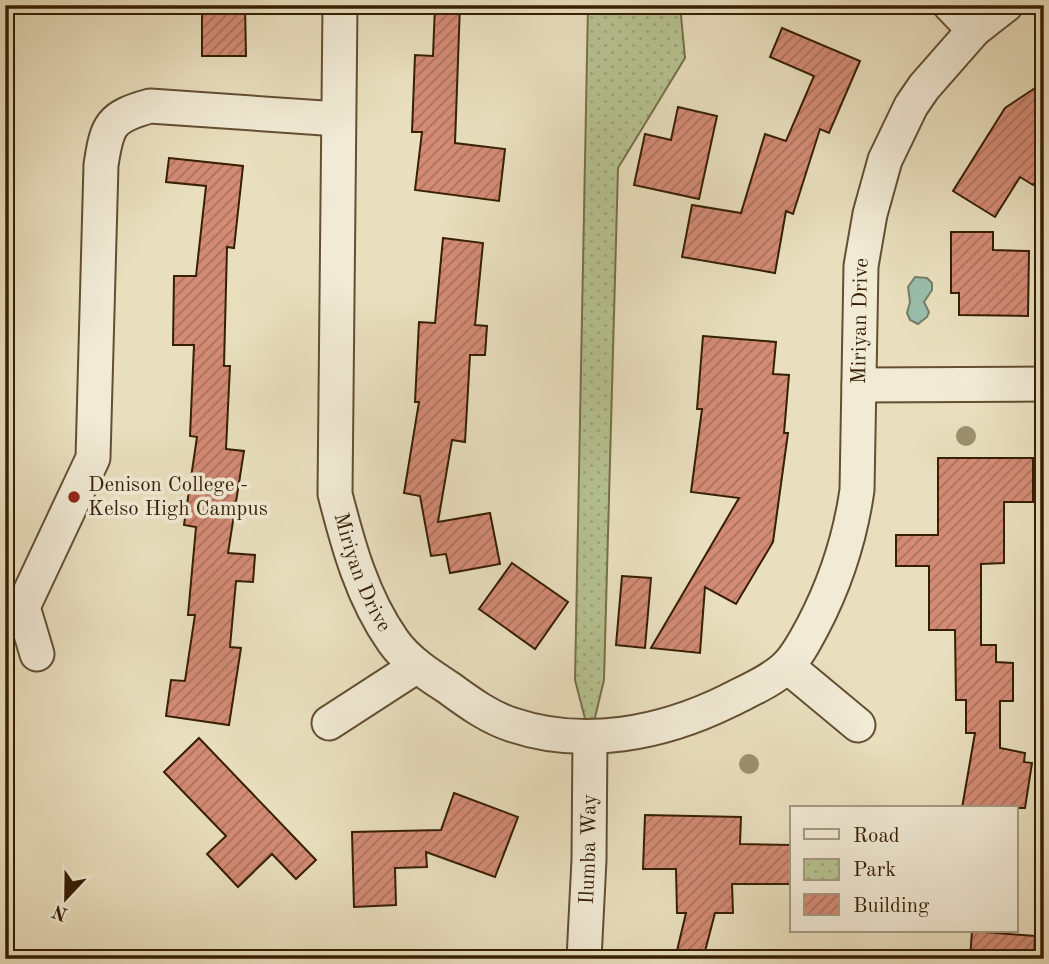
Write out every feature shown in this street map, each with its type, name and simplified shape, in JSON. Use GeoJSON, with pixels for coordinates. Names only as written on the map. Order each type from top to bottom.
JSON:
{"type":"FeatureCollection","features":[{"type":"Feature","properties":{"kind":"street","name":"Miriyan Drive"},"geometry":{"type":"LineString","coordinates":[[340,5],[335,494],[348,548],[374,610],[393,642],[417,666],[488,713],[512,725],[547,733],[590,738],[631,733],[709,710],[750,690],[787,666],[804,644],[834,581],[849,537],[857,491],[861,266],[870,214],[885,160],[923,87],[974,30],[1006,5]]}},
{"type":"Feature","properties":{"kind":"street"},"geometry":{"type":"LineString","coordinates":[[950,5],[974,30]]}},
{"type":"Feature","properties":{"kind":"street"},"geometry":{"type":"LineString","coordinates":[[37,654],[14,605],[93,458],[101,165],[106,132],[127,112],[150,106],[338,119]]}},
{"type":"Feature","properties":{"kind":"street"},"geometry":{"type":"LineString","coordinates":[[859,385],[1044,384]]}},
{"type":"Feature","properties":{"kind":"street"},"geometry":{"type":"LineString","coordinates":[[329,723],[417,666]]}},
{"type":"Feature","properties":{"kind":"street"},"geometry":{"type":"LineString","coordinates":[[787,666],[858,725]]}},
{"type":"Feature","properties":{"kind":"street","name":"Ilumba Way"},"geometry":{"type":"LineString","coordinates":[[584,959],[589,860],[590,738]]}},
{"type":"Feature","properties":{"kind":"green space"},"geometry":{"type":"Polygon","coordinates":[[[588,5],[680,5],[685,58],[618,168],[604,680],[590,738],[575,680],[588,5]]]}},
{"type":"Feature","properties":{"kind":"shaded area"},"geometry":{"type":"Polygon","coordinates":[[[915,277],[927,278],[932,283],[932,290],[924,302],[929,312],[918,324],[910,320],[907,313],[910,302],[908,287],[915,277]]]}},
{"type":"Feature","properties":{"kind":"building"},"geometry":{"type":"Polygon","coordinates":[[[202,5],[245,5],[246,56],[202,56],[202,5]]]}},
{"type":"Feature","properties":{"kind":"building"},"geometry":{"type":"Polygon","coordinates":[[[435,5],[460,5],[455,143],[505,149],[499,201],[415,190],[422,132],[412,132],[415,55],[433,56],[435,5]]]}},
{"type":"Feature","properties":{"kind":"building"},"geometry":{"type":"Polygon","coordinates":[[[782,28],[860,61],[829,133],[820,129],[793,214],[786,211],[775,273],[682,257],[692,205],[741,213],[765,134],[786,141],[814,76],[770,57],[782,28]]]}},
{"type":"Feature","properties":{"kind":"building"},"geometry":{"type":"Polygon","coordinates":[[[1044,82],[1044,169],[1033,185],[1020,177],[995,217],[953,191],[1005,108],[1044,82]]]}},
{"type":"Feature","properties":{"kind":"building"},"geometry":{"type":"Polygon","coordinates":[[[678,107],[717,116],[699,199],[634,185],[645,134],[671,140],[678,107]]]}},
{"type":"Feature","properties":{"kind":"building"},"geometry":{"type":"Polygon","coordinates":[[[169,158],[243,166],[234,248],[227,247],[224,366],[230,366],[226,449],[244,451],[228,553],[255,555],[253,582],[236,581],[230,647],[241,648],[229,725],[166,716],[171,680],[185,681],[195,615],[188,615],[196,527],[184,525],[197,437],[190,436],[194,345],[173,345],[174,276],[196,276],[206,186],[166,182],[169,158]]]}},
{"type":"Feature","properties":{"kind":"building"},"geometry":{"type":"Polygon","coordinates":[[[951,232],[993,232],[993,250],[1029,251],[1028,316],[959,315],[959,293],[951,293],[951,232]]]}},
{"type":"Feature","properties":{"kind":"building"},"geometry":{"type":"Polygon","coordinates":[[[443,238],[483,243],[475,325],[487,326],[485,355],[470,355],[465,442],[452,440],[438,522],[490,513],[500,564],[450,573],[446,554],[431,556],[420,496],[404,493],[419,402],[415,402],[419,322],[435,323],[443,238]]]}},
{"type":"Feature","properties":{"kind":"building"},"geometry":{"type":"Polygon","coordinates":[[[703,336],[776,342],[773,374],[789,375],[784,433],[788,433],[773,542],[736,604],[705,587],[700,653],[651,648],[739,498],[691,492],[702,409],[697,409],[703,336]]]}},
{"type":"Feature","properties":{"kind":"building"},"geometry":{"type":"Polygon","coordinates":[[[938,458],[1033,458],[1033,502],[1004,502],[1004,563],[981,564],[981,645],[996,645],[996,662],[1013,663],[1013,701],[1000,701],[1000,748],[1025,753],[1024,762],[1032,763],[1025,808],[962,806],[975,733],[966,733],[966,700],[956,700],[955,630],[929,630],[929,566],[896,566],[896,535],[938,535],[938,458]]]}},
{"type":"Feature","properties":{"kind":"building"},"geometry":{"type":"Polygon","coordinates":[[[512,563],[568,602],[535,649],[479,609],[512,563]]]}},
{"type":"Feature","properties":{"kind":"building"},"geometry":{"type":"Polygon","coordinates":[[[622,576],[651,578],[645,648],[616,645],[622,576]]]}},
{"type":"Feature","properties":{"kind":"building"},"geometry":{"type":"Polygon","coordinates":[[[199,738],[316,860],[296,879],[272,854],[238,887],[207,854],[226,836],[164,772],[199,738]]]}},
{"type":"Feature","properties":{"kind":"building"},"geometry":{"type":"Polygon","coordinates":[[[454,793],[518,817],[495,877],[426,852],[427,867],[395,868],[396,905],[354,907],[352,832],[441,830],[454,793]]]}},
{"type":"Feature","properties":{"kind":"building"},"geometry":{"type":"Polygon","coordinates":[[[645,815],[741,817],[740,844],[790,845],[790,884],[732,884],[733,913],[715,913],[703,959],[675,959],[686,913],[677,913],[676,869],[643,869],[645,815]]]}},
{"type":"Feature","properties":{"kind":"building"},"geometry":{"type":"Polygon","coordinates":[[[972,932],[1035,936],[1034,959],[970,959],[972,932]]]}},
{"type":"Feature","properties":{"kind":"place","name":"Denison College - Kelso High Campus"},"geometry":{"type":"Point","coordinates":[74,497]}}]}
